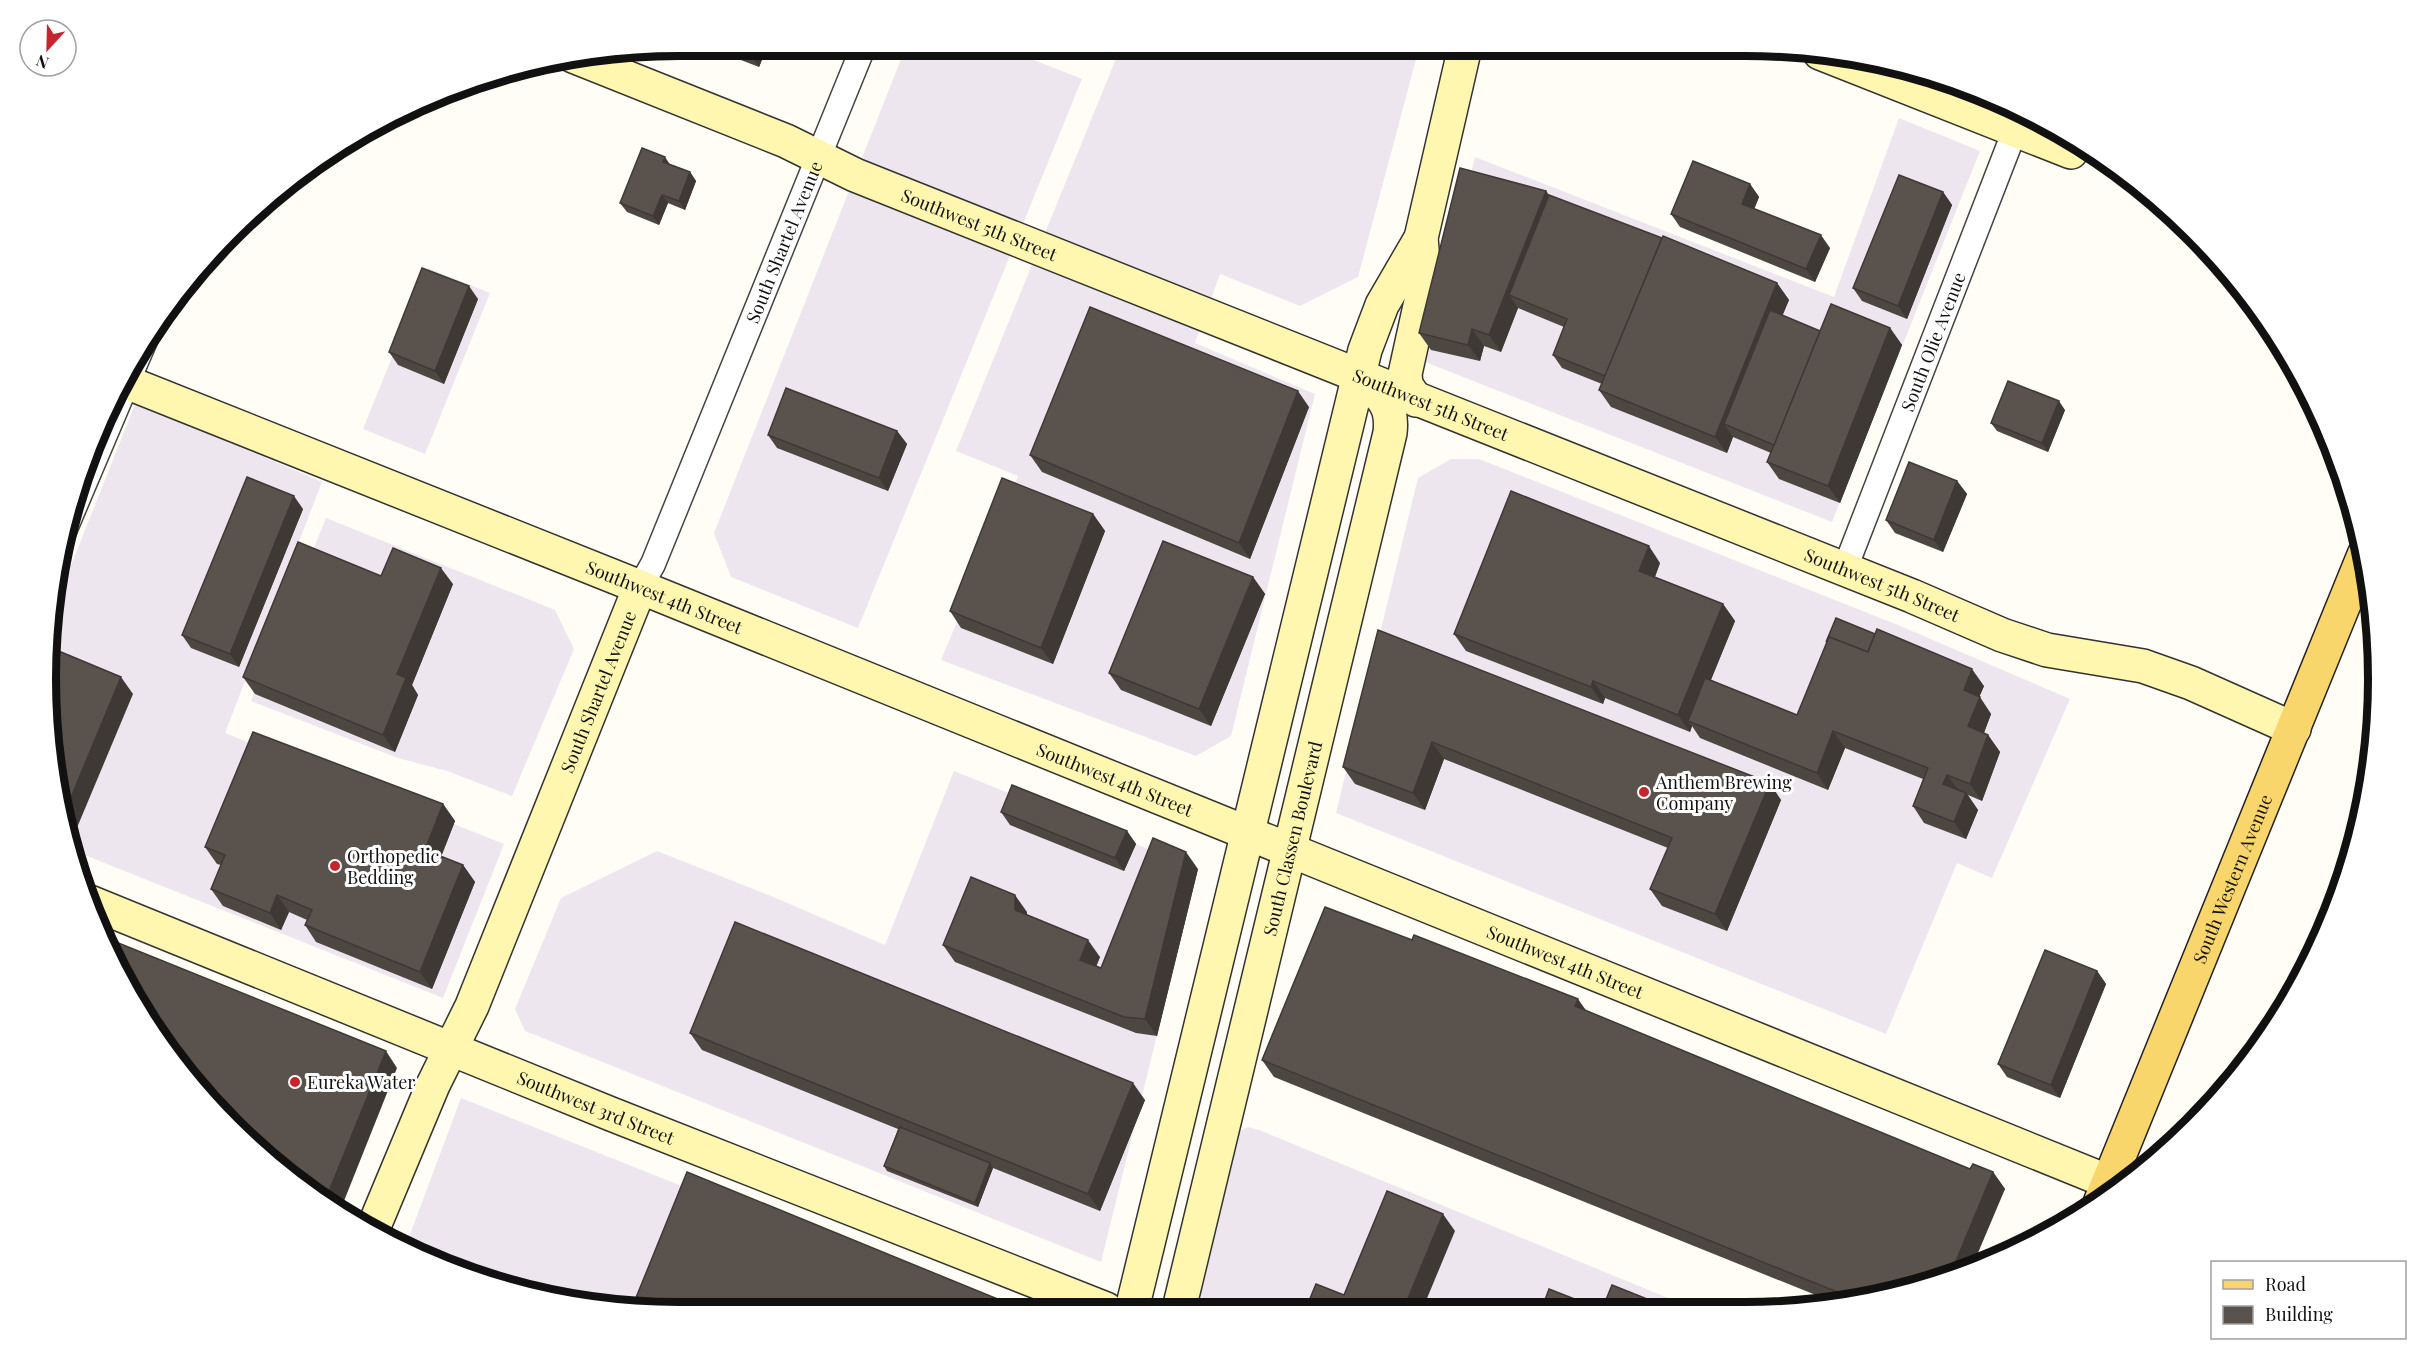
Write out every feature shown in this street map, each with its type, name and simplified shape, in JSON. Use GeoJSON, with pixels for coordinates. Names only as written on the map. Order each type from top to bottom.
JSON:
{"type":"FeatureCollection","features":[{"type":"Feature","properties":{"kind":"main road","name":"South Western Avenue"},"geometry":{"type":"LineString","coordinates":[[2108,1186],[2359,568]]}},
{"type":"Feature","properties":{"kind":"street","name":"South Shartel Avenue"},"geometry":{"type":"LineString","coordinates":[[376,1223],[433,1084],[488,968],[640,587],[653,564],[860,56]]}},
{"type":"Feature","properties":{"kind":"street"},"geometry":{"type":"LineString","coordinates":[[1134,1302],[1359,377],[1376,319],[1421,237],[1464,56]]}},
{"type":"Feature","properties":{"kind":"street","name":"Southwest 5th Street"},"geometry":{"type":"LineString","coordinates":[[589,62],[786,141],[855,175],[2002,635],[2047,650],[2143,666],[2191,682],[2294,729]]}},
{"type":"Feature","properties":{"kind":"street"},"geometry":{"type":"LineString","coordinates":[[1856,65],[2019,121],[2071,152]]}},
{"type":"Feature","properties":{"kind":"street","name":"South Olie Avenue"},"geometry":{"type":"LineString","coordinates":[[1844,571],[2019,121]]}},
{"type":"Feature","properties":{"kind":"street"},"geometry":{"type":"LineString","coordinates":[[1416,400],[1406,385],[1405,374],[1425,283],[1421,237]]}},
{"type":"Feature","properties":{"kind":"street","name":"South Classen Boulevard"},"geometry":{"type":"LineString","coordinates":[[1181,1302],[1390,433],[1391,412],[1375,391],[1359,377]]}},
{"type":"Feature","properties":{"kind":"street","name":"Southwest 4th Street"},"geometry":{"type":"LineString","coordinates":[[130,384],[640,587],[1288,850],[2101,1190]]}},
{"type":"Feature","properties":{"kind":"street","name":"Southwest 3rd Street"},"geometry":{"type":"LineString","coordinates":[[99,906],[611,1114],[1088,1302]]}},
{"type":"Feature","properties":{"kind":"shaded area"},"geometry":{"type":"Polygon","coordinates":[[[902,56],[1024,56],[1082,79],[858,628],[731,577],[714,533],[902,56]]]}},
{"type":"Feature","properties":{"kind":"shaded area"},"geometry":{"type":"Polygon","coordinates":[[[1117,56],[1417,56],[1358,277],[1300,306],[1220,274],[1195,343],[1315,394],[1231,736],[1196,756],[941,660],[1018,476],[956,451],[1117,56]]]}},
{"type":"Feature","properties":{"kind":"shaded area"},"geometry":{"type":"Polygon","coordinates":[[[1899,118],[1980,151],[1832,522],[1425,362],[1475,157],[1834,297],[1899,118]]]}},
{"type":"Feature","properties":{"kind":"shaded area"},"geometry":{"type":"Polygon","coordinates":[[[428,268],[490,293],[425,454],[363,429],[428,268]]]}},
{"type":"Feature","properties":{"kind":"shaded area"},"geometry":{"type":"Polygon","coordinates":[[[136,402],[322,482],[225,733],[504,844],[443,998],[81,854],[67,800],[57,719],[57,638],[63,586],[136,402]]]}},
{"type":"Feature","properties":{"kind":"shaded area"},"geometry":{"type":"Polygon","coordinates":[[[1451,459],[1479,459],[1898,625],[2070,699],[1992,878],[1957,863],[1886,1034],[1336,813],[1418,478],[1451,459]]]}},
{"type":"Feature","properties":{"kind":"shaded area"},"geometry":{"type":"Polygon","coordinates":[[[326,518],[555,610],[574,649],[512,796],[447,771],[398,758],[251,701],[326,518]]]}},
{"type":"Feature","properties":{"kind":"shaded area"},"geometry":{"type":"Polygon","coordinates":[[[954,771],[1198,869],[1101,1262],[525,1031],[515,1009],[561,898],[657,851],[771,896],[885,945],[954,771]]]}},
{"type":"Feature","properties":{"kind":"shaded area"},"geometry":{"type":"Polygon","coordinates":[[[461,1098],[973,1302],[678,1302],[597,1296],[557,1290],[517,1280],[440,1254],[408,1239],[461,1098]]]}},
{"type":"Feature","properties":{"kind":"shaded area"},"geometry":{"type":"Polygon","coordinates":[[[1248,1127],[1259,1130],[1678,1302],[1203,1302],[1198,1287],[1238,1132],[1248,1127]]]}},
{"type":"Feature","properties":{"kind":"building"},"geometry":{"type":"Polygon","coordinates":[[[642,148],[665,157],[663,162],[690,172],[679,201],[662,195],[653,216],[620,203],[642,148]]]}},
{"type":"Feature","properties":{"kind":"building"},"geometry":{"type":"Polygon","coordinates":[[[1693,161],[1750,184],[1742,204],[1821,235],[1806,269],[1671,214],[1693,161]]]}},
{"type":"Feature","properties":{"kind":"building"},"geometry":{"type":"Polygon","coordinates":[[[1460,168],[1546,191],[1489,335],[1472,329],[1468,345],[1419,333],[1460,168]]]}},
{"type":"Feature","properties":{"kind":"building"},"geometry":{"type":"Polygon","coordinates":[[[1899,175],[1943,192],[1898,306],[1853,288],[1899,175]]]}},
{"type":"Feature","properties":{"kind":"building"},"geometry":{"type":"Polygon","coordinates":[[[1549,195],[1662,238],[1605,376],[1553,355],[1567,319],[1509,295],[1549,195]]]}},
{"type":"Feature","properties":{"kind":"building"},"geometry":{"type":"Polygon","coordinates":[[[1663,236],[1777,283],[1715,437],[1599,390],[1663,236]]]}},
{"type":"Feature","properties":{"kind":"building"},"geometry":{"type":"Polygon","coordinates":[[[422,268],[469,286],[435,371],[389,352],[422,268]]]}},
{"type":"Feature","properties":{"kind":"building"},"geometry":{"type":"Polygon","coordinates":[[[1831,304],[1890,328],[1828,486],[1767,462],[1831,304]]]}},
{"type":"Feature","properties":{"kind":"building"},"geometry":{"type":"Polygon","coordinates":[[[1090,307],[1298,391],[1239,543],[1030,455],[1090,307]]]}},
{"type":"Feature","properties":{"kind":"building"},"geometry":{"type":"Polygon","coordinates":[[[1770,310],[1820,331],[1774,445],[1724,424],[1770,310]]]}},
{"type":"Feature","properties":{"kind":"building"},"geometry":{"type":"Polygon","coordinates":[[[2008,381],[2059,401],[2042,443],[1991,423],[2008,381]]]}},
{"type":"Feature","properties":{"kind":"building"},"geometry":{"type":"Polygon","coordinates":[[[786,388],[897,431],[879,478],[768,435],[786,388]]]}},
{"type":"Feature","properties":{"kind":"building"},"geometry":{"type":"Polygon","coordinates":[[[1909,462],[1957,481],[1934,540],[1886,520],[1909,462]]]}},
{"type":"Feature","properties":{"kind":"building"},"geometry":{"type":"Polygon","coordinates":[[[247,477],[294,496],[230,654],[182,635],[247,477]]]}},
{"type":"Feature","properties":{"kind":"building"},"geometry":{"type":"Polygon","coordinates":[[[1002,478],[1093,514],[1041,648],[950,611],[1002,478]]]}},
{"type":"Feature","properties":{"kind":"building"},"geometry":{"type":"Polygon","coordinates":[[[1511,491],[1649,546],[1639,571],[1723,604],[1678,715],[1593,681],[1591,687],[1454,634],[1511,491]]]}},
{"type":"Feature","properties":{"kind":"building"},"geometry":{"type":"Polygon","coordinates":[[[1163,541],[1253,577],[1199,709],[1109,673],[1163,541]]]}},
{"type":"Feature","properties":{"kind":"building"},"geometry":{"type":"Polygon","coordinates":[[[298,542],[381,576],[393,548],[441,568],[397,674],[406,678],[383,735],[243,677],[298,542]]]}},
{"type":"Feature","properties":{"kind":"building"},"geometry":{"type":"Polygon","coordinates":[[[1836,618],[1875,634],[1868,652],[1829,637],[1826,642],[1836,618]]]}},
{"type":"Feature","properties":{"kind":"building"},"geometry":{"type":"Polygon","coordinates":[[[1877,629],[1972,669],[1964,690],[1980,697],[1968,726],[1988,735],[1970,784],[1947,775],[1943,784],[1966,793],[1954,822],[1913,806],[1928,768],[1833,731],[1817,773],[1688,721],[1705,678],[1797,715],[1829,637],[1868,652],[1877,629]]]}},
{"type":"Feature","properties":{"kind":"building","name":"Anthem Brewing Company"},"geometry":{"type":"Polygon","coordinates":[[[1378,630],[1770,783],[1715,914],[1650,889],[1672,838],[1432,742],[1413,793],[1343,767],[1378,630]]]}},
{"type":"Feature","properties":{"kind":"building"},"geometry":{"type":"Polygon","coordinates":[[[57,650],[121,677],[68,804],[57,719],[57,650]]]}},
{"type":"Feature","properties":{"kind":"building","name":"Orthopedic Bedding"},"geometry":{"type":"Polygon","coordinates":[[[253,732],[443,804],[425,850],[463,865],[420,972],[305,925],[312,910],[277,895],[270,913],[211,889],[225,855],[205,847],[253,732]]]}},
{"type":"Feature","properties":{"kind":"building"},"geometry":{"type":"Polygon","coordinates":[[[1012,785],[1127,831],[1115,858],[1001,812],[1012,785]]]}},
{"type":"Feature","properties":{"kind":"building"},"geometry":{"type":"Polygon","coordinates":[[[1153,838],[1186,852],[1145,1019],[1124,1017],[943,945],[971,877],[1015,895],[1015,910],[1088,940],[1080,960],[1101,968],[1153,838]]]}},
{"type":"Feature","properties":{"kind":"building"},"geometry":{"type":"Polygon","coordinates":[[[1325,907],[1412,940],[1414,935],[1578,999],[1575,1006],[1970,1169],[1973,1164],[1993,1172],[1954,1265],[1907,1280],[1842,1294],[1262,1060],[1325,907]]]}},
{"type":"Feature","properties":{"kind":"building"},"geometry":{"type":"Polygon","coordinates":[[[735,922],[1133,1083],[1088,1194],[690,1033],[735,922]]]}},
{"type":"Feature","properties":{"kind":"building","name":"Eureka Water"},"geometry":{"type":"Polygon","coordinates":[[[114,941],[386,1051],[328,1194],[268,1147],[210,1089],[160,1025],[114,941]]]}},
{"type":"Feature","properties":{"kind":"building"},"geometry":{"type":"Polygon","coordinates":[[[2045,950],[2097,971],[2051,1085],[1998,1064],[2045,950]]]}},
{"type":"Feature","properties":{"kind":"building"},"geometry":{"type":"Polygon","coordinates":[[[900,1127],[990,1163],[975,1203],[884,1166],[900,1127]]]}},
{"type":"Feature","properties":{"kind":"building"},"geometry":{"type":"Polygon","coordinates":[[[687,1172],[1005,1302],[678,1302],[635,1300],[687,1172]]]}},
{"type":"Feature","properties":{"kind":"building"},"geometry":{"type":"Polygon","coordinates":[[[1387,1191],[1443,1214],[1406,1302],[1308,1302],[1316,1284],[1344,1295],[1387,1191]]]}},
{"type":"Feature","properties":{"kind":"building"},"geometry":{"type":"Polygon","coordinates":[[[1612,1285],[1654,1302],[1605,1302],[1612,1285]]]}},
{"type":"Feature","properties":{"kind":"building"},"geometry":{"type":"Polygon","coordinates":[[[1549,1289],[1582,1302],[1544,1302],[1549,1289]]]}},
{"type":"Feature","properties":{"kind":"place","name":"Anthem Brewing Company"},"geometry":{"type":"Point","coordinates":[1644,792]}},
{"type":"Feature","properties":{"kind":"place","name":"Orthopedic Bedding"},"geometry":{"type":"Point","coordinates":[335,866]}},
{"type":"Feature","properties":{"kind":"place","name":"Eureka Water"},"geometry":{"type":"Point","coordinates":[295,1082]}}]}
